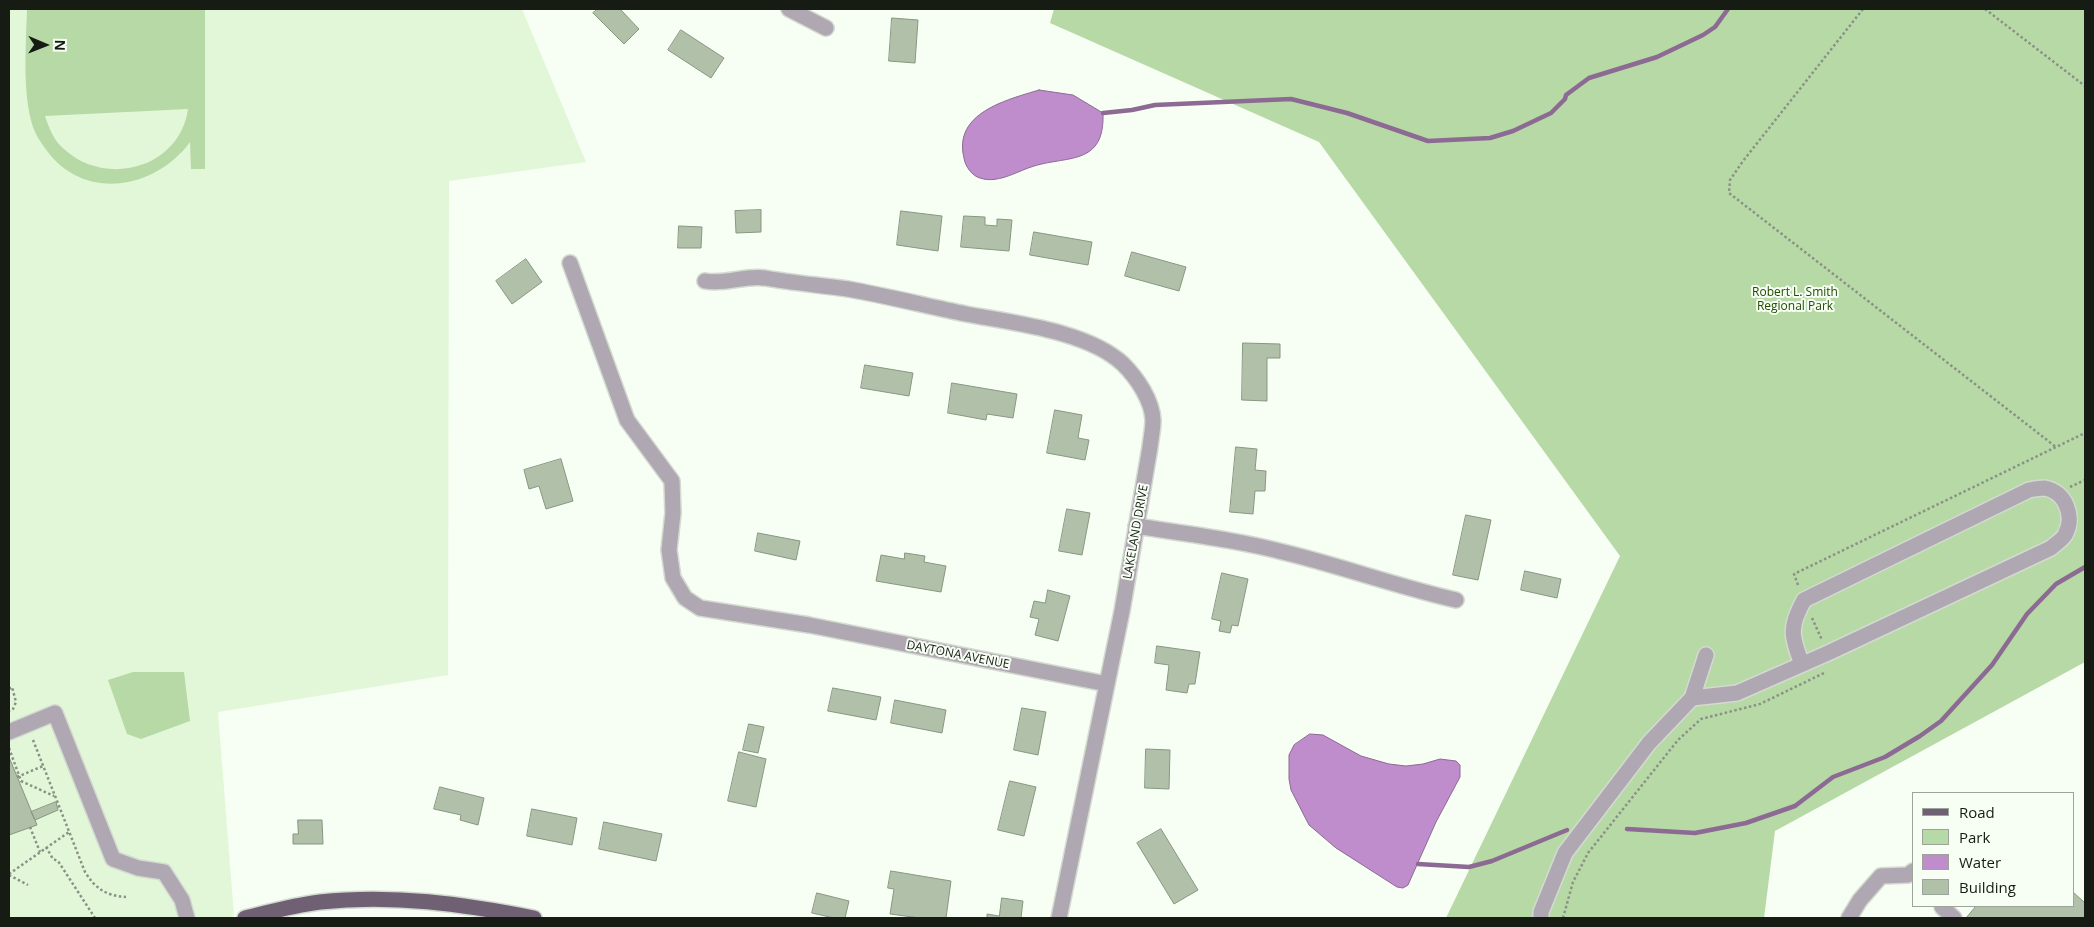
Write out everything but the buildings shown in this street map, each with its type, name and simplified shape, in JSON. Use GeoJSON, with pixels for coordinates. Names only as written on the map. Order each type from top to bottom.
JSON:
{"type":"FeatureCollection","features":[{"type":"Feature","properties":{"kind":"main road"},"geometry":{"type":"LineString","coordinates":[[245,918],[319,903],[361,899],[401,899],[490,909],[534,918]]}},
{"type":"Feature","properties":{"kind":"street"},"geometry":{"type":"LineString","coordinates":[[789,9],[826,28]]}},
{"type":"Feature","properties":{"kind":"street","name":"DAYTONA AVENUE"},"geometry":{"type":"LineString","coordinates":[[570,263],[627,420],[672,481],[673,513],[669,550],[673,578],[685,598],[700,608],[809,625],[1107,684]]}},
{"type":"Feature","properties":{"kind":"street","name":"LAKELAND DRIVE"},"geometry":{"type":"LineString","coordinates":[[705,281],[726,282],[744,278],[765,278],[777,282],[846,289],[1033,327],[1079,339],[1107,352],[1123,364],[1145,393],[1153,419],[1150,447],[1107,684],[1059,918]]}},
{"type":"Feature","properties":{"kind":"street"},"geometry":{"type":"LineString","coordinates":[[1692,698],[1737,692],[1802,664],[2051,548],[2065,536],[2070,522],[2068,508],[2061,497],[2045,488],[2029,490],[1804,600],[1794,619],[1794,641],[1802,664]]}},
{"type":"Feature","properties":{"kind":"street"},"geometry":{"type":"LineString","coordinates":[[1136,526],[1254,545],[1456,600]]}},
{"type":"Feature","properties":{"kind":"street"},"geometry":{"type":"LineString","coordinates":[[1541,918],[1541,912],[1565,853],[1649,743],[1692,698],[1706,655]]}},
{"type":"Feature","properties":{"kind":"street"},"geometry":{"type":"LineString","coordinates":[[9,732],[55,713],[113,859],[138,868],[164,872],[182,900],[187,918]]}},
{"type":"Feature","properties":{"kind":"street"},"geometry":{"type":"LineString","coordinates":[[1849,918],[1860,900],[1881,876],[1908,875],[1912,872]]}},
{"type":"Feature","properties":{"kind":"street"},"geometry":{"type":"LineString","coordinates":[[1942,907],[1954,918]]}},
{"type":"Feature","properties":{"kind":"path"},"geometry":{"type":"LineString","coordinates":[[1863,9],[1743,161],[1730,180],[1730,193],[2056,447]]}},
{"type":"Feature","properties":{"kind":"path"},"geometry":{"type":"LineString","coordinates":[[1985,9],[2085,86]]}},
{"type":"Feature","properties":{"kind":"path"},"geometry":{"type":"LineString","coordinates":[[9,689],[12,687],[16,702],[13,709],[9,711]]}},
{"type":"Feature","properties":{"kind":"path"},"geometry":{"type":"LineString","coordinates":[[33,740],[58,806],[90,880],[104,892],[114,896],[126,897]]}},
{"type":"Feature","properties":{"kind":"path"},"geometry":{"type":"LineString","coordinates":[[9,748],[21,782],[56,797]]}},
{"type":"Feature","properties":{"kind":"path"},"geometry":{"type":"LineString","coordinates":[[18,776],[43,766]]}},
{"type":"Feature","properties":{"kind":"path"},"geometry":{"type":"LineString","coordinates":[[30,827],[40,852]]}},
{"type":"Feature","properties":{"kind":"path"},"geometry":{"type":"LineString","coordinates":[[28,885],[9,874],[69,832]]}},
{"type":"Feature","properties":{"kind":"path"},"geometry":{"type":"LineString","coordinates":[[46,848],[53,859],[58,861],[95,918]]}},
{"type":"Feature","properties":{"kind":"shaded area"},"geometry":{"type":"Polygon","coordinates":[[[9,9],[522,9],[586,162],[449,181],[448,675],[218,712],[234,916],[230,918],[9,918],[9,9]]]}},
{"type":"Feature","properties":{"kind":"green space"},"geometry":{"type":"Polygon","coordinates":[[[27,9],[205,9],[205,169],[191,169],[190,142],[176,157],[160,169],[143,178],[124,183],[104,183],[85,179],[67,170],[51,156],[33,127],[27,99],[27,9]],[[188,109],[45,116],[52,134],[60,146],[81,161],[100,168],[120,169],[139,166],[156,158],[171,146],[182,129],[188,109]]]}},
{"type":"Feature","properties":{"kind":"green space","name":"Robert L. Smith Regional Park"},"geometry":{"type":"Polygon","coordinates":[[[1054,9],[2085,9],[2085,662],[1775,831],[1764,918],[1446,918],[1620,556],[1319,142],[1050,23],[1054,9]]]}},
{"type":"Feature","properties":{"kind":"green space"},"geometry":{"type":"Polygon","coordinates":[[[133,672],[184,672],[190,721],[141,739],[127,734],[108,680],[133,672]]]}},
{"type":"Feature","properties":{"kind":"water"},"geometry":{"type":"Polygon","coordinates":[[[1039,90],[1073,95],[1103,113],[1102,130],[1098,143],[1081,156],[1044,163],[993,180],[974,175],[967,167],[963,143],[966,130],[974,119],[998,104],[1039,90]]]}},
{"type":"Feature","properties":{"kind":"water"},"geometry":{"type":"Polygon","coordinates":[[[1310,734],[1323,735],[1361,756],[1389,764],[1406,766],[1440,759],[1456,761],[1460,765],[1460,777],[1436,822],[1408,885],[1403,888],[1397,887],[1336,848],[1309,825],[1291,790],[1289,755],[1294,745],[1310,734]]]}},
{"type":"Feature","properties":{"kind":"waterway"},"geometry":{"type":"LineString","coordinates":[[1103,113],[1155,105],[1291,99],[1347,113],[1428,141],[1490,138],[1513,131],[1551,113],[1565,99],[1566,95],[1589,78],[1657,57],[1703,35],[1715,27],[1728,9]]}},
{"type":"Feature","properties":{"kind":"waterway"},"geometry":{"type":"LineString","coordinates":[[1627,829],[1695,833],[1746,823],[1795,806],[1833,777],[1885,757],[1941,721],[1992,665],[2027,614],[2056,584],[2085,567]]}},
{"type":"Feature","properties":{"kind":"waterway"},"geometry":{"type":"LineString","coordinates":[[1418,864],[1469,867],[1492,861],[1567,830]]}}]}
